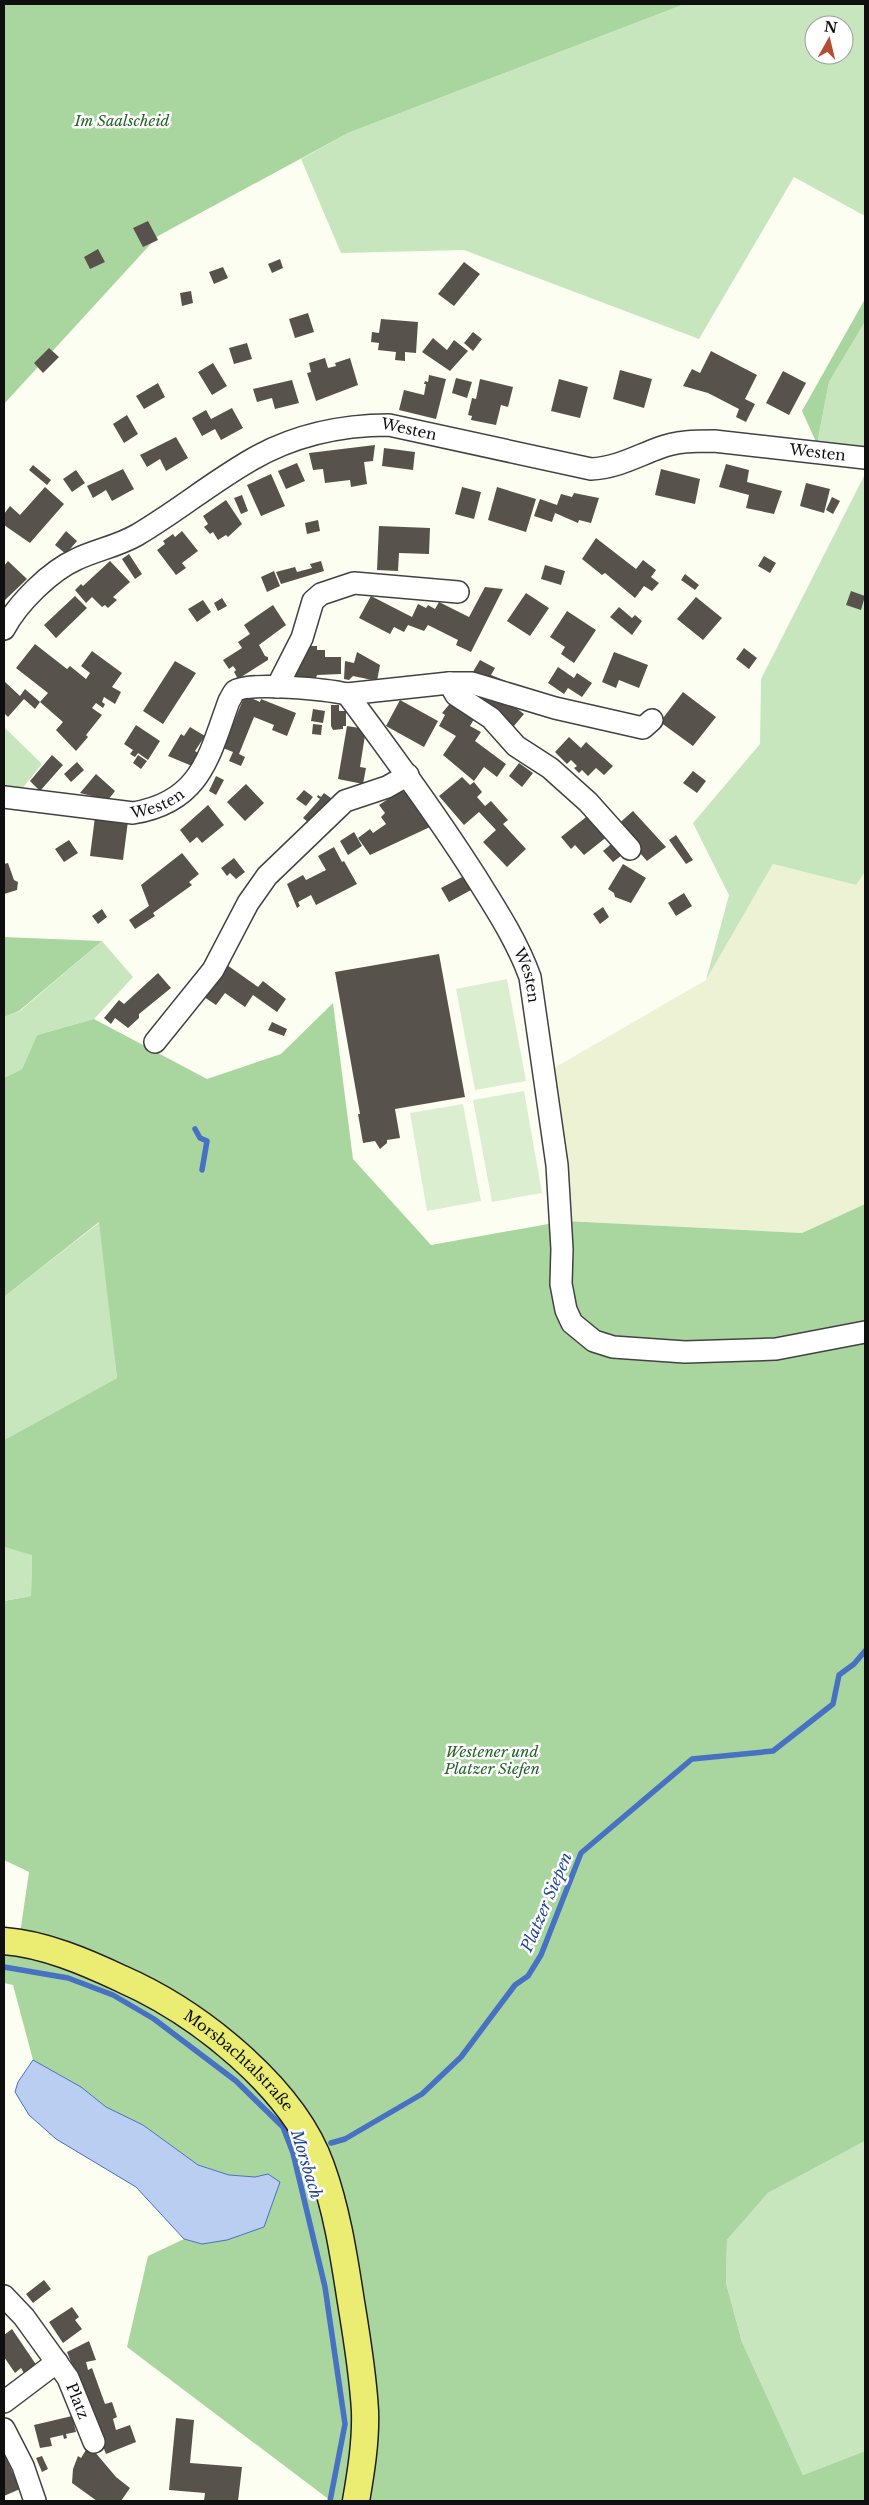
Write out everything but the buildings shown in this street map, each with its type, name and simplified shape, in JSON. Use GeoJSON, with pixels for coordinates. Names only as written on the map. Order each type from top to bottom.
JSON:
{"type":"FeatureCollection","features":[{"type":"Feature","properties":{"kind":"main road","name":"Morsbachtalstraße"},"geometry":{"type":"LineString","coordinates":[[4,1941],[45,1950],[106,1972],[170,2003],[250,2066],[272,2087],[295,2116],[321,2166],[333,2208],[358,2347],[365,2411],[361,2471],[356,2501]]}},
{"type":"Feature","properties":{"kind":"street","name":"Westen"},"geometry":{"type":"LineString","coordinates":[[4,629],[11,616],[57,569],[78,558],[133,538],[162,521],[252,459],[302,438],[329,430],[362,425],[389,425],[592,468],[604,468],[660,447],[693,441],[865,458]]}},
{"type":"Feature","properties":{"kind":"street"},"geometry":{"type":"LineString","coordinates":[[276,687],[302,638],[312,601],[321,594],[354,583],[458,592]]}},
{"type":"Feature","properties":{"kind":"street","name":"Westen"},"geometry":{"type":"LineString","coordinates":[[4,797],[133,813],[150,810],[181,793],[194,782],[205,767],[229,700],[235,691],[244,688],[276,687],[328,690],[348,694],[472,683],[555,708],[643,728],[652,720]]}},
{"type":"Feature","properties":{"kind":"street"},"geometry":{"type":"LineString","coordinates":[[449,684],[456,696],[492,718],[516,746],[550,768],[588,802],[630,850]]}},
{"type":"Feature","properties":{"kind":"street","name":"Westen"},"geometry":{"type":"LineString","coordinates":[[348,694],[408,775],[499,914],[522,955],[530,977],[557,1165],[560,1204],[561,1284],[566,1310],[572,1323],[594,1341],[613,1347],[647,1350],[730,1351],[776,1348],[865,1332]]}},
{"type":"Feature","properties":{"kind":"street"},"geometry":{"type":"LineString","coordinates":[[155,1042],[212,970],[248,903],[267,876],[345,801],[388,787],[408,775]]}},
{"type":"Feature","properties":{"kind":"street","name":"Platz"},"geometry":{"type":"LineString","coordinates":[[4,2296],[24,2317],[68,2378],[94,2442]]}},
{"type":"Feature","properties":{"kind":"street"},"geometry":{"type":"LineString","coordinates":[[4,2402],[57,2362]]}},
{"type":"Feature","properties":{"kind":"street"},"geometry":{"type":"LineString","coordinates":[[4,2429],[23,2466],[34,2501]]}},
{"type":"Feature","properties":{"kind":"green space","name":"Im Saalscheid"},"geometry":{"type":"Polygon","coordinates":[[[4,4],[685,4],[348,133],[158,236],[4,404],[4,4]]]}},
{"type":"Feature","properties":{"kind":"green space"},"geometry":{"type":"Polygon","coordinates":[[[685,4],[865,4],[865,216],[794,177],[699,339],[464,250],[341,253],[301,159],[348,133],[685,4]]]}},
{"type":"Feature","properties":{"kind":"green space"},"geometry":{"type":"Polygon","coordinates":[[[865,299],[865,322],[829,382],[817,444],[802,411],[865,299]]]}},
{"type":"Feature","properties":{"kind":"green space"},"geometry":{"type":"Polygon","coordinates":[[[865,322],[865,449],[817,444],[829,382],[865,322]]]}},
{"type":"Feature","properties":{"kind":"green space"},"geometry":{"type":"Polygon","coordinates":[[[865,474],[865,872],[856,885],[773,864],[706,980],[729,895],[693,823],[760,744],[761,679],[865,474]]]}},
{"type":"Feature","properties":{"kind":"green space"},"geometry":{"type":"Polygon","coordinates":[[[4,727],[42,764],[21,790],[4,788],[4,727]]]}},
{"type":"Feature","properties":{"kind":"green space"},"geometry":{"type":"Polygon","coordinates":[[[773,864],[856,885],[865,872],[865,1204],[802,1233],[565,1221],[554,1068],[706,980],[773,864]]]}},
{"type":"Feature","properties":{"kind":"green space"},"geometry":{"type":"Polygon","coordinates":[[[4,937],[102,941],[19,1011],[4,1017],[4,937]]]}},
{"type":"Feature","properties":{"kind":"green space"},"geometry":{"type":"Polygon","coordinates":[[[102,941],[133,977],[94,1019],[37,1035],[22,1069],[4,1078],[4,1017],[20,1011],[102,941]]]}},
{"type":"Feature","properties":{"kind":"green space"},"geometry":{"type":"Polygon","coordinates":[[[507,979],[526,1081],[475,1090],[456,989],[507,979]]]}},
{"type":"Feature","properties":{"kind":"green space","name":"Westener und Platzer Siefen"},"geometry":{"type":"Polygon","coordinates":[[[333,1003],[353,1159],[431,1245],[565,1221],[802,1233],[865,1204],[865,2141],[768,2193],[727,2240],[726,2283],[742,2342],[803,2475],[865,2451],[865,2501],[331,2501],[127,2347],[148,2256],[184,2239],[202,2244],[268,2174],[255,2177],[229,2175],[198,2165],[143,2125],[106,2107],[81,2087],[33,2060],[13,1985],[4,1983],[4,1954],[17,1954],[29,1872],[4,1860],[4,1601],[31,1596],[32,1555],[4,1547],[4,1440],[117,1378],[99,1222],[4,1297],[4,1078],[22,1069],[37,1035],[94,1019],[207,1079],[281,1054],[333,1003]]]}},
{"type":"Feature","properties":{"kind":"green space"},"geometry":{"type":"Polygon","coordinates":[[[524,1091],[542,1193],[492,1202],[473,1100],[524,1091]]]}},
{"type":"Feature","properties":{"kind":"green space"},"geometry":{"type":"Polygon","coordinates":[[[463,1104],[481,1201],[427,1211],[410,1113],[463,1104]]]}},
{"type":"Feature","properties":{"kind":"green space"},"geometry":{"type":"Polygon","coordinates":[[[100,1222],[117,1378],[4,1440],[4,1297],[100,1222]]]}},
{"type":"Feature","properties":{"kind":"green space"},"geometry":{"type":"Polygon","coordinates":[[[4,1547],[32,1554],[31,1596],[4,1601],[4,1547]]]}},
{"type":"Feature","properties":{"kind":"green space"},"geometry":{"type":"Polygon","coordinates":[[[865,2141],[865,2451],[803,2475],[742,2342],[726,2283],[727,2240],[768,2193],[865,2141]]]}},
{"type":"Feature","properties":{"kind":"water"},"geometry":{"type":"Polygon","coordinates":[[[33,2060],[81,2087],[106,2107],[143,2125],[198,2165],[229,2175],[255,2177],[268,2174],[280,2182],[264,2227],[227,2240],[202,2244],[184,2239],[136,2187],[56,2139],[29,2115],[15,2092],[18,2082],[33,2060]]]}},
{"type":"Feature","properties":{"kind":"waterway"},"geometry":{"type":"LineString","coordinates":[[195,1129],[200,1138],[207,1141],[202,1170]]}},
{"type":"Feature","properties":{"kind":"waterway","name":"Platzer Siepen"},"geometry":{"type":"LineString","coordinates":[[331,2143],[345,2139],[422,2094],[461,2057],[515,1985],[528,1976],[541,1955],[581,1853],[692,1759],[773,1751],[833,1704],[839,1675],[854,1664],[865,1651]]}},
{"type":"Feature","properties":{"kind":"waterway","name":"Platzer Siepen"},"geometry":{"type":"LineString","coordinates":[[4,1967],[68,1978],[113,1995],[154,2019],[236,2081],[283,2127],[293,2153],[325,2287],[345,2424],[330,2501]]}},
{"type":"Feature","properties":{"kind":"water label","name":"Morsbach"},"geometry":{"type":"Point","coordinates":[307,2164]}}]}
